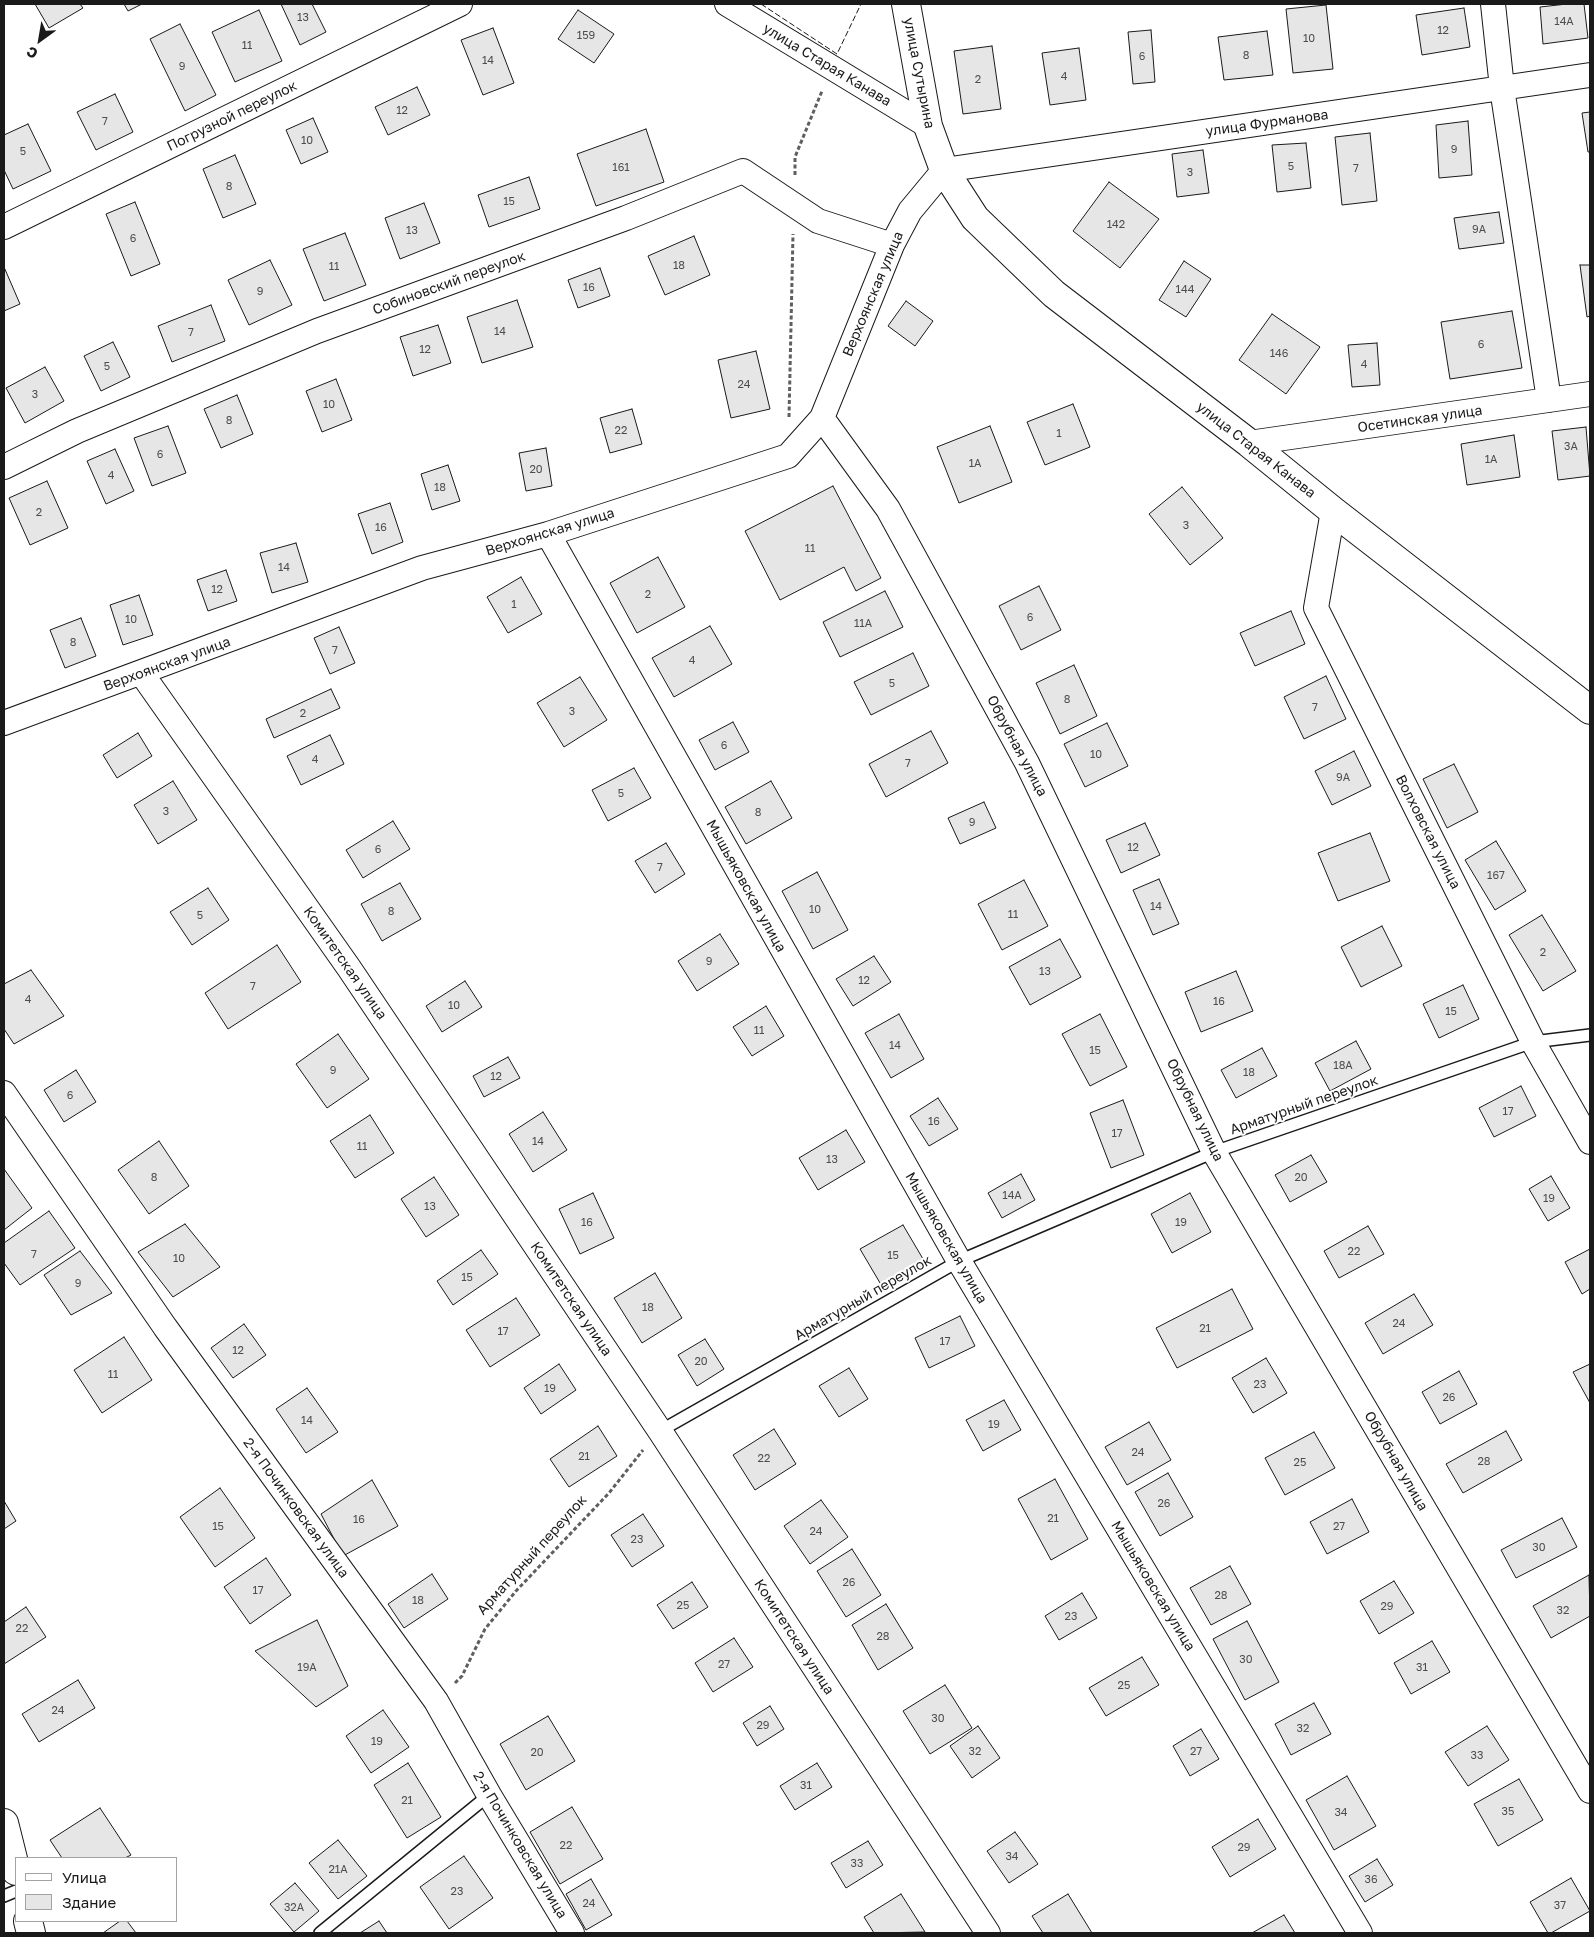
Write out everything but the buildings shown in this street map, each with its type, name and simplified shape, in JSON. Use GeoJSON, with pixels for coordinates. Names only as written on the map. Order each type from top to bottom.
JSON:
{"type":"FeatureCollection","features":[{"type":"Feature","properties":{"kind":"street","name":"Погрузной переулок"},"geometry":{"type":"LineString","coordinates":[[4,227],[460,4]]}},
{"type":"Feature","properties":{"kind":"street","name":"улица Старая Канава"},"geometry":{"type":"LineString","coordinates":[[727,4],[928,126]]}},
{"type":"Feature","properties":{"kind":"street","name":"улица Сутырина"},"geometry":{"type":"LineString","coordinates":[[906,4],[928,126],[944,170]]}},
{"type":"Feature","properties":{"kind":"street"},"geometry":{"type":"LineString","coordinates":[[1493,4],[1502,88],[1549,400]]}},
{"type":"Feature","properties":{"kind":"street","name":"улица Фурманова"},"geometry":{"type":"LineString","coordinates":[[944,170],[1590,75]]}},
{"type":"Feature","properties":{"kind":"street","name":"улица Старая Канава"},"geometry":{"type":"LineString","coordinates":[[944,170],[975,218],[1054,294],[1249,443],[1333,511],[1590,709]]}},
{"type":"Feature","properties":{"kind":"street","name":"Верхоянская улица"},"geometry":{"type":"LineString","coordinates":[[4,724],[422,568],[548,534],[788,456],[822,418],[892,245],[910,211],[944,170]]}},
{"type":"Feature","properties":{"kind":"street","name":"Собиновский переулок"},"geometry":{"type":"LineString","coordinates":[[4,467],[77,431],[316,331],[626,218],[743,171],[818,221],[892,245]]}},
{"type":"Feature","properties":{"kind":"street","name":"Осетинская улица"},"geometry":{"type":"LineString","coordinates":[[1249,443],[1590,394]]}},
{"type":"Feature","properties":{"kind":"street","name":"Обрубная улица"},"geometry":{"type":"LineString","coordinates":[[822,418],[888,509],[1027,763],[1214,1152],[1590,1791]]}},
{"type":"Feature","properties":{"kind":"street","name":"Волховская улица"},"geometry":{"type":"LineString","coordinates":[[1333,511],[1316,608],[1533,1042],[1590,1142]]}},
{"type":"Feature","properties":{"kind":"street","name":"Мышьяковская улица"},"geometry":{"type":"LineString","coordinates":[[548,534],[959,1261],[1360,1933]]}},
{"type":"Feature","properties":{"kind":"street","name":"Комитетская улица"},"geometry":{"type":"LineString","coordinates":[[142,674],[349,968],[660,1431],[988,1933]]}},
{"type":"Feature","properties":{"kind":"street","name":"2-я Починковская улица"},"geometry":{"type":"LineString","coordinates":[[4,1093],[164,1327],[436,1701],[489,1795],[572,1933]]}},
{"type":"Feature","properties":{"kind":"street"},"geometry":{"type":"LineString","coordinates":[[4,1823],[15,1867]]}},
{"type":"Feature","properties":{"kind":"lane","name":"Арматурный переулок"},"geometry":{"type":"LineString","coordinates":[[660,1431],[959,1261],[1214,1152],[1533,1042],[1590,1035]]}},
{"type":"Feature","properties":{"kind":"lane"},"geometry":{"type":"LineString","coordinates":[[320,1933],[489,1795]]}},
{"type":"Feature","properties":{"kind":"path"},"geometry":{"type":"LineString","coordinates":[[788,456],[795,156],[832,68]]}},
{"type":"Feature","properties":{"kind":"path","name":"Арматурный переулок"},"geometry":{"type":"LineString","coordinates":[[436,1701],[462,1676],[485,1629],[516,1591],[609,1493],[660,1431]]}},
{"type":"Feature","properties":{"kind":"fence"},"geometry":{"type":"LineString","coordinates":[[761,4],[837,54],[861,4]]}}]}
